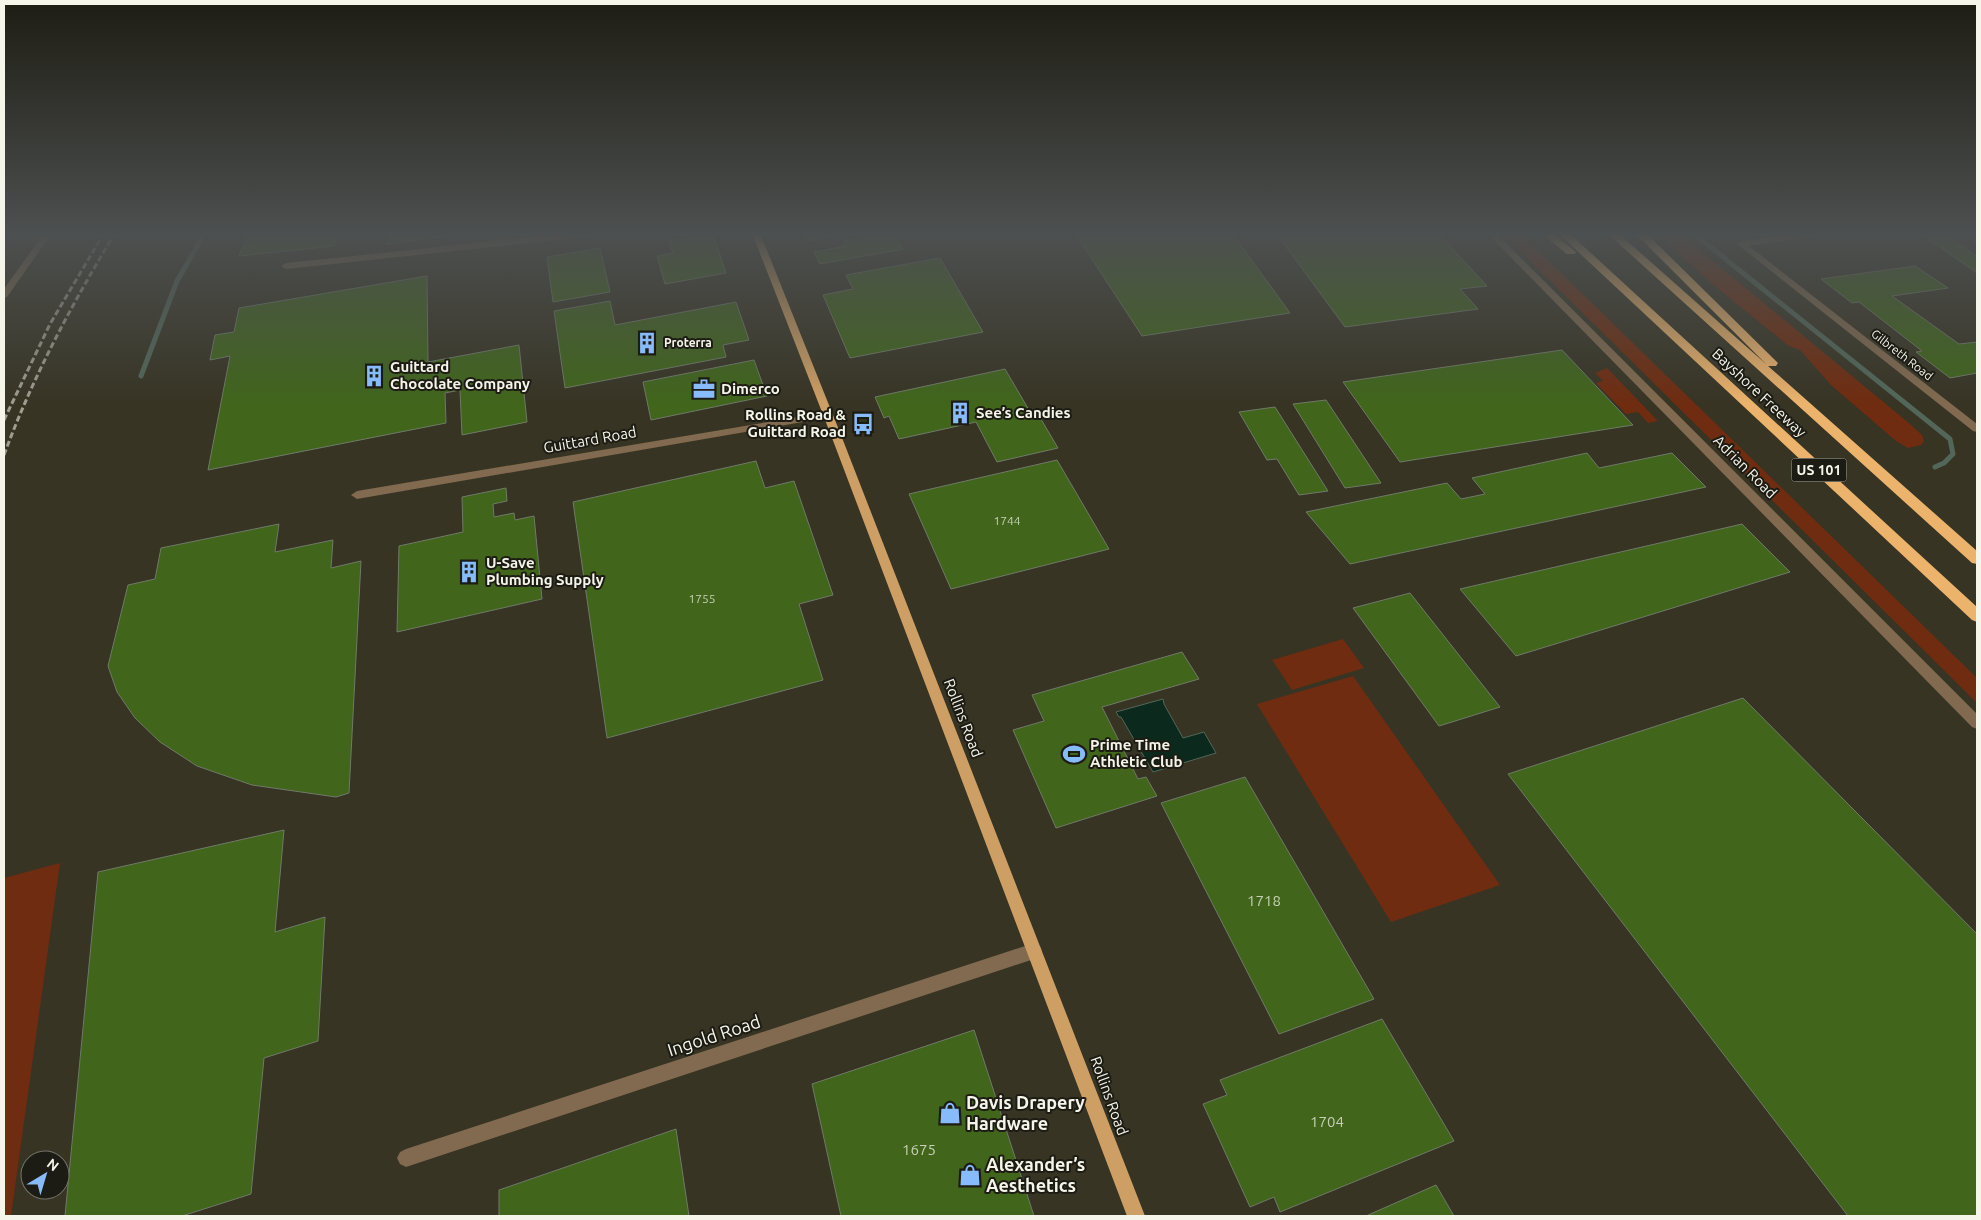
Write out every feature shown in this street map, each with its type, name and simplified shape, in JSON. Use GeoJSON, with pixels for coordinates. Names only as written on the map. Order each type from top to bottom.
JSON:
{"type":"FeatureCollection","features":[{"type":"Feature","properties":{"kind":"highway"},"geometry":{"type":"LineString","coordinates":[[1617,290],[1660,324]]}},
{"type":"Feature","properties":{"kind":"highway","name":"Bayshore Freeway"},"geometry":{"type":"LineString","coordinates":[[1624,290],[1977,616]]}},
{"type":"Feature","properties":{"kind":"highway","name":"Bayshore Freeway"},"geometry":{"type":"LineString","coordinates":[[1676,290],[1977,559]]}},
{"type":"Feature","properties":{"kind":"highway"},"geometry":{"type":"LineString","coordinates":[[1698,290],[1917,505]]}},
{"type":"Feature","properties":{"kind":"main road","name":"Rollins Road"},"geometry":{"type":"LineString","coordinates":[[779,290],[1136,1216]]}},
{"type":"Feature","properties":{"kind":"street","name":"Adrian Road"},"geometry":{"type":"LineString","coordinates":[[1547,290],[1977,723]]}},
{"type":"Feature","properties":{"kind":"street","name":"Gilbreth Road"},"geometry":{"type":"LineString","coordinates":[[1799,290],[1977,430]]}},
{"type":"Feature","properties":{"kind":"street","name":"Guittard Road"},"geometry":{"type":"LineString","coordinates":[[357,495],[828,415]]}},
{"type":"Feature","properties":{"kind":"street","name":"Ingold Road"},"geometry":{"type":"LineString","coordinates":[[406,1158],[1034,952]]}},
{"type":"Feature","properties":{"kind":"shaded area"},"geometry":{"type":"Polygon","coordinates":[[[1560,290],[1578,290],[1977,678],[1977,703],[1560,290]]]}},
{"type":"Feature","properties":{"kind":"shaded area"},"geometry":{"type":"Polygon","coordinates":[[[1720,290],[1748,290],[1910,424],[1922,435],[1924,441],[1921,445],[1908,448],[1896,441],[1831,385],[1800,350],[1789,346],[1720,290]]]}},
{"type":"Feature","properties":{"kind":"shaded area"},"geometry":{"type":"Polygon","coordinates":[[[1607,368],[1658,421],[1648,423],[1638,412],[1626,414],[1596,383],[1603,381],[1595,373],[1607,368]]]}},
{"type":"Feature","properties":{"kind":"shaded area"},"geometry":{"type":"Polygon","coordinates":[[[1343,639],[1364,668],[1292,690],[1272,660],[1343,639]]]}},
{"type":"Feature","properties":{"kind":"shaded area"},"geometry":{"type":"Polygon","coordinates":[[[1353,676],[1500,885],[1391,922],[1257,704],[1353,676]]]}},
{"type":"Feature","properties":{"kind":"shaded area"},"geometry":{"type":"Polygon","coordinates":[[[1163,699],[1183,738],[1204,732],[1216,753],[1153,772],[1121,717],[1116,712],[1163,699]]]}},
{"type":"Feature","properties":{"kind":"shaded area"},"geometry":{"type":"Polygon","coordinates":[[[60,863],[11,1216],[4,1216],[4,878],[60,863]]]}},
{"type":"Feature","properties":{"kind":"building","name":"Guittard Chocolate Company"},"geometry":{"type":"Polygon","coordinates":[[[345,290],[427,290],[428,362],[519,345],[527,422],[462,435],[460,390],[445,393],[446,423],[208,470],[230,356],[210,360],[215,335],[234,332],[239,308],[345,290]]]}},
{"type":"Feature","properties":{"kind":"building"},"geometry":{"type":"Polygon","coordinates":[[[551,290],[610,290],[610,292],[553,302],[551,290]]]}},
{"type":"Feature","properties":{"kind":"building"},"geometry":{"type":"Polygon","coordinates":[[[848,290],[959,290],[983,332],[850,358],[823,295],[848,290]]]}},
{"type":"Feature","properties":{"kind":"building"},"geometry":{"type":"Polygon","coordinates":[[[1112,290],[1273,290],[1290,313],[1142,336],[1112,290]]]}},
{"type":"Feature","properties":{"kind":"building"},"geometry":{"type":"Polygon","coordinates":[[[1318,290],[1461,290],[1478,309],[1345,327],[1318,290]]]}},
{"type":"Feature","properties":{"kind":"building"},"geometry":{"type":"Polygon","coordinates":[[[1835,290],[1934,290],[1892,296],[1959,344],[1977,342],[1977,373],[1950,378],[1916,352],[1922,351],[1859,302],[1852,303],[1835,290]]]}},
{"type":"Feature","properties":{"kind":"building","name":"Proterra"},"geometry":{"type":"Polygon","coordinates":[[[610,301],[615,325],[736,302],[749,340],[723,345],[726,357],[565,388],[554,311],[610,301]]]}},
{"type":"Feature","properties":{"kind":"building"},"geometry":{"type":"Polygon","coordinates":[[[1562,350],[1633,425],[1400,462],[1343,382],[1562,350]]]}},
{"type":"Feature","properties":{"kind":"building","name":"Dimerco"},"geometry":{"type":"Polygon","coordinates":[[[754,360],[767,396],[651,420],[643,382],[754,360]]]}},
{"type":"Feature","properties":{"kind":"building","name":"See’s Candies"},"geometry":{"type":"Polygon","coordinates":[[[1005,369],[1029,410],[1035,409],[1058,448],[997,462],[976,422],[899,439],[889,416],[884,418],[875,397],[1005,369]]]}},
{"type":"Feature","properties":{"kind":"building"},"geometry":{"type":"Polygon","coordinates":[[[1326,400],[1381,483],[1345,488],[1293,404],[1326,400]]]}},
{"type":"Feature","properties":{"kind":"building"},"geometry":{"type":"Polygon","coordinates":[[[1275,407],[1328,491],[1299,495],[1277,459],[1267,460],[1239,412],[1275,407]]]}},
{"type":"Feature","properties":{"kind":"building"},"geometry":{"type":"Polygon","coordinates":[[[1587,453],[1599,468],[1672,453],[1706,487],[1350,564],[1306,512],[1447,483],[1461,499],[1485,494],[1472,478],[1587,453]]]}},
{"type":"Feature","properties":{"kind":"building"},"geometry":{"type":"Polygon","coordinates":[[[1057,460],[1109,549],[951,589],[909,494],[1057,460]]]}},
{"type":"Feature","properties":{"kind":"building"},"geometry":{"type":"Polygon","coordinates":[[[756,461],[765,488],[794,481],[833,595],[799,604],[823,680],[607,738],[573,502],[756,461]]]}},
{"type":"Feature","properties":{"kind":"building","name":"U-Save Plumbing Supply"},"geometry":{"type":"Polygon","coordinates":[[[506,488],[507,501],[493,504],[494,517],[514,513],[515,520],[534,516],[542,599],[397,632],[399,546],[463,532],[462,497],[506,488]]]}},
{"type":"Feature","properties":{"kind":"building"},"geometry":{"type":"Polygon","coordinates":[[[279,524],[275,552],[333,540],[331,568],[361,561],[349,793],[336,797],[252,785],[197,766],[160,742],[135,718],[117,692],[108,666],[128,585],[155,579],[161,548],[279,524]]]}},
{"type":"Feature","properties":{"kind":"building"},"geometry":{"type":"Polygon","coordinates":[[[1742,524],[1790,572],[1516,656],[1460,589],[1742,524]]]}},
{"type":"Feature","properties":{"kind":"building"},"geometry":{"type":"Polygon","coordinates":[[[1410,593],[1500,707],[1439,726],[1353,608],[1410,593]]]}},
{"type":"Feature","properties":{"kind":"building","name":"Prime Time Athletic Club"},"geometry":{"type":"Polygon","coordinates":[[[1182,652],[1199,679],[1102,707],[1138,779],[1146,777],[1157,796],[1056,828],[1013,730],[1044,721],[1032,695],[1182,652]]]}},
{"type":"Feature","properties":{"kind":"building"},"geometry":{"type":"Polygon","coordinates":[[[1743,698],[1977,934],[1977,1216],[1848,1216],[1508,774],[1743,698]]]}},
{"type":"Feature","properties":{"kind":"building"},"geometry":{"type":"Polygon","coordinates":[[[1245,777],[1374,999],[1279,1034],[1161,803],[1245,777]]]}},
{"type":"Feature","properties":{"kind":"building"},"geometry":{"type":"Polygon","coordinates":[[[284,830],[275,932],[325,917],[318,1041],[264,1058],[251,1194],[182,1216],[65,1216],[67,1200],[70,1200],[70,1164],[98,872],[284,830]]]}},
{"type":"Feature","properties":{"kind":"building"},"geometry":{"type":"Polygon","coordinates":[[[1382,1019],[1454,1141],[1280,1212],[1274,1197],[1250,1207],[1203,1104],[1227,1095],[1220,1080],[1382,1019]]]}},
{"type":"Feature","properties":{"kind":"building"},"geometry":{"type":"Polygon","coordinates":[[[974,1030],[1034,1216],[841,1216],[812,1084],[974,1030]]]}},
{"type":"Feature","properties":{"kind":"building"},"geometry":{"type":"Polygon","coordinates":[[[676,1129],[689,1216],[499,1216],[499,1190],[676,1129]]]}},
{"type":"Feature","properties":{"kind":"building"},"geometry":{"type":"Polygon","coordinates":[[[1436,1185],[1454,1216],[1366,1216],[1436,1185]]]}},
{"type":"Feature","properties":{"kind":"waterway"},"geometry":{"type":"LineString","coordinates":[[141,376],[174,290]]}},
{"type":"Feature","properties":{"kind":"waterway"},"geometry":{"type":"LineString","coordinates":[[1764,290],[1950,439],[1953,454],[1944,463],[1935,467]]}},
{"type":"Feature","properties":{"kind":"railway"},"geometry":{"type":"LineString","coordinates":[[4,420],[50,324],[70,290]]}},
{"type":"Feature","properties":{"kind":"railway"},"geometry":{"type":"LineString","coordinates":[[4,455],[15,426],[54,341],[82,290]]}},
{"type":"Feature","properties":{"kind":"place","name":"Proterra"},"geometry":{"type":"Point","coordinates":[647,343]}},
{"type":"Feature","properties":{"kind":"place","name":"Guittard Chocolate Company"},"geometry":{"type":"Point","coordinates":[374,376]}},
{"type":"Feature","properties":{"kind":"place","name":"Dimerco"},"geometry":{"type":"Point","coordinates":[704,389]}},
{"type":"Feature","properties":{"kind":"place","name":"See’s Candies"},"geometry":{"type":"Point","coordinates":[960,413]}},
{"type":"Feature","properties":{"kind":"place","name":"Rollins Road & Guittard Road"},"geometry":{"type":"Point","coordinates":[863,424]}},
{"type":"Feature","properties":{"kind":"place","name":"U-Save Plumbing Supply"},"geometry":{"type":"Point","coordinates":[469,572]}},
{"type":"Feature","properties":{"kind":"place","name":"Prime Time Athletic Club"},"geometry":{"type":"Point","coordinates":[1074,754]}},
{"type":"Feature","properties":{"kind":"place","name":"Davis Drapery Hardware"},"geometry":{"type":"Point","coordinates":[950,1113]}},
{"type":"Feature","properties":{"kind":"place","name":"Alexander’s Aesthetics"},"geometry":{"type":"Point","coordinates":[970,1175]}}]}
